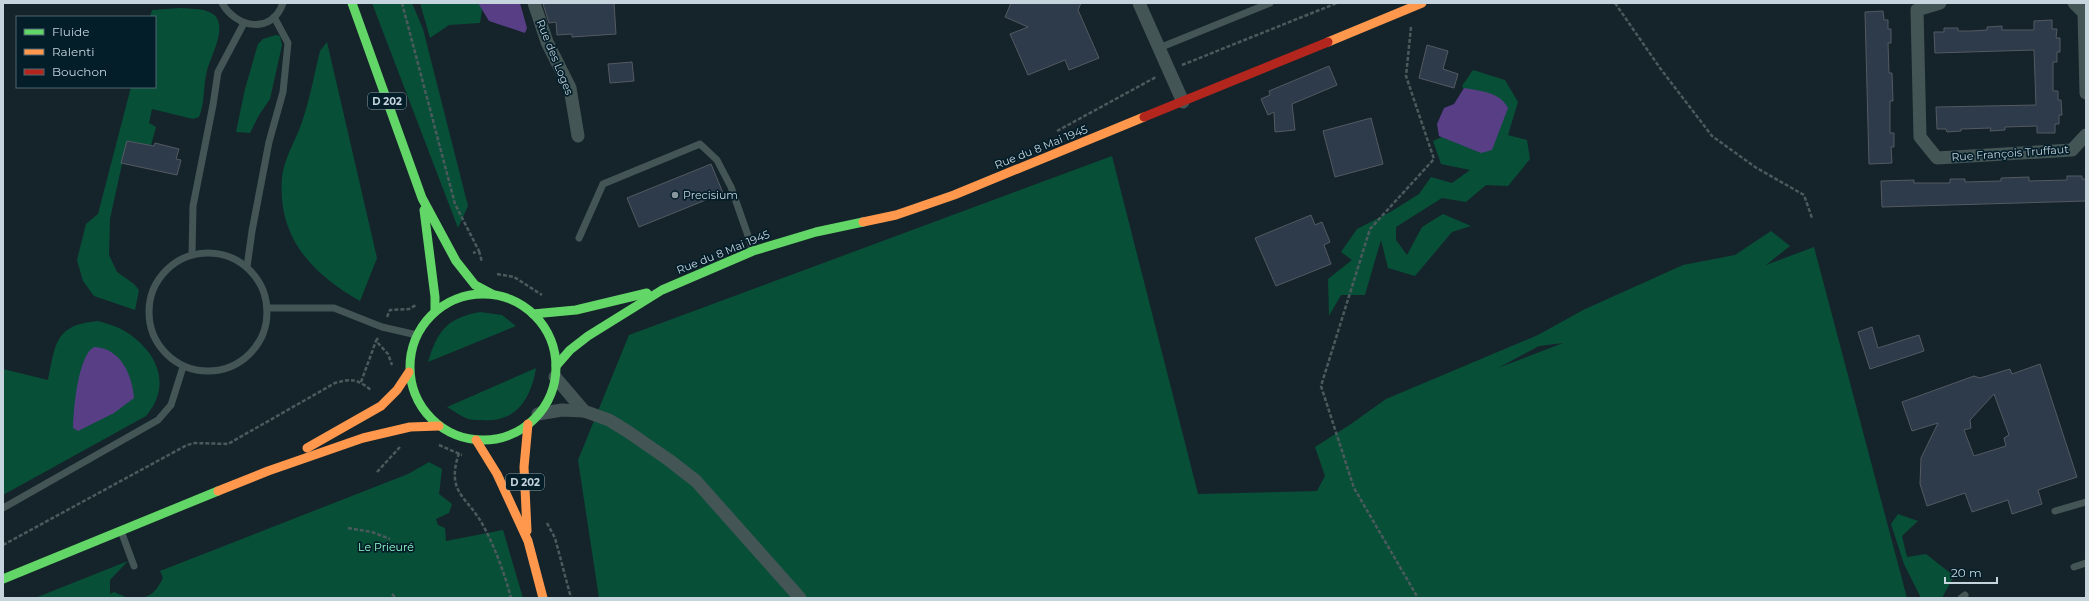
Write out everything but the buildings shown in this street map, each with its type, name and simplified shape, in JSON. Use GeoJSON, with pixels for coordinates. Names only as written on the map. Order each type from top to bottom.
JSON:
{"type":"FeatureCollection","features":[{"type":"Feature","properties":{"kind":"main road","name":"D 202"},"geometry":{"type":"LineString","coordinates":[[352,3],[422,198],[456,261],[475,285],[492,294]]}},
{"type":"Feature","properties":{"kind":"main road","name":"Rue du 8 Mai 1945"},"geometry":{"type":"LineString","coordinates":[[662,290],[753,250],[816,232],[896,215],[954,195],[1422,3]]}},
{"type":"Feature","properties":{"kind":"main road","name":"D 202"},"geometry":{"type":"LineString","coordinates":[[422,198],[435,297],[435,311]]}},
{"type":"Feature","properties":{"kind":"main road"},"geometry":{"type":"LineString","coordinates":[[533,314],[548,315],[595,307],[632,296],[662,290]]}},
{"type":"Feature","properties":{"kind":"main road"},"geometry":{"type":"LineString","coordinates":[[555,372],[550,337],[533,314],[514,301],[492,294],[480,294],[456,299],[435,311],[416,335],[410,359],[411,384],[422,408],[440,426],[471,439],[498,438],[514,433],[528,424],[538,414],[549,397],[555,372],[570,350],[588,336],[662,290]]}},
{"type":"Feature","properties":{"kind":"main road"},"geometry":{"type":"LineString","coordinates":[[268,470],[381,406],[397,390],[410,372]]}},
{"type":"Feature","properties":{"kind":"main road","name":"D 202"},"geometry":{"type":"LineString","coordinates":[[528,424],[524,466],[528,541]]}},
{"type":"Feature","properties":{"kind":"main road"},"geometry":{"type":"LineString","coordinates":[[3,580],[268,470],[392,430],[410,427],[440,426]]}},
{"type":"Feature","properties":{"kind":"main road","name":"D 202"},"geometry":{"type":"LineString","coordinates":[[471,439],[497,474],[528,541],[543,598]]}},
{"type":"Feature","properties":{"kind":"street","name":"Rue des Loges"},"geometry":{"type":"LineString","coordinates":[[534,3],[547,42],[570,88],[578,136]]}},
{"type":"Feature","properties":{"kind":"street"},"geometry":{"type":"LineString","coordinates":[[1139,3],[1183,102]]}},
{"type":"Feature","properties":{"kind":"street","name":"Rue François Truffaut"},"geometry":{"type":"LineString","coordinates":[[1940,3],[1917,10],[1920,137],[1937,158],[2072,150],[2086,135]]}},
{"type":"Feature","properties":{"kind":"street"},"geometry":{"type":"LineString","coordinates":[[2074,3],[2084,13],[2086,93]]}},
{"type":"Feature","properties":{"kind":"street"},"geometry":{"type":"LineString","coordinates":[[555,372],[584,411]]}},
{"type":"Feature","properties":{"kind":"street"},"geometry":{"type":"LineString","coordinates":[[538,414],[562,410],[584,411],[609,420],[627,431],[696,481],[800,598]]}},
{"type":"Feature","properties":{"kind":"lane"},"geometry":{"type":"LineString","coordinates":[[222,3],[227,12],[234,19],[254,25],[264,23],[274,17],[281,9],[283,3]]}},
{"type":"Feature","properties":{"kind":"lane"},"geometry":{"type":"LineString","coordinates":[[1159,48],[1270,3]]}},
{"type":"Feature","properties":{"kind":"lane"},"geometry":{"type":"LineString","coordinates":[[247,267],[252,231],[269,142],[283,92],[288,43],[274,17]]}},
{"type":"Feature","properties":{"kind":"lane"},"geometry":{"type":"LineString","coordinates":[[192,255],[192,206],[214,105],[218,72],[244,23]]}},
{"type":"Feature","properties":{"kind":"lane"},"geometry":{"type":"LineString","coordinates":[[580,238],[603,184],[700,144],[717,160],[731,187],[753,250]]}},
{"type":"Feature","properties":{"kind":"lane"},"geometry":{"type":"LineString","coordinates":[[212,252],[231,257],[247,267],[258,279],[264,292],[267,308],[265,328],[256,347],[242,361],[224,370],[203,372],[183,367],[168,357],[156,343],[150,326],[148,308],[152,290],[162,274],[175,262],[192,255],[212,252]]}},
{"type":"Feature","properties":{"kind":"lane"},"geometry":{"type":"LineString","coordinates":[[267,308],[334,308],[382,327],[416,335]]}},
{"type":"Feature","properties":{"kind":"lane"},"geometry":{"type":"LineString","coordinates":[[3,508],[158,420],[171,405],[183,367]]}},
{"type":"Feature","properties":{"kind":"lane"},"geometry":{"type":"LineString","coordinates":[[2055,511],[2086,502]]}},
{"type":"Feature","properties":{"kind":"lane"},"geometry":{"type":"LineString","coordinates":[[121,531],[134,566]]}},
{"type":"Feature","properties":{"kind":"lane"},"geometry":{"type":"LineString","coordinates":[[2074,567],[2086,563]]}},
{"type":"Feature","properties":{"kind":"path"},"geometry":{"type":"LineString","coordinates":[[402,3],[455,204],[479,251],[483,265]]}},
{"type":"Feature","properties":{"kind":"path"},"geometry":{"type":"LineString","coordinates":[[1055,133],[1169,70],[1337,3]]}},
{"type":"Feature","properties":{"kind":"path"},"geometry":{"type":"LineString","coordinates":[[1614,3],[1660,68],[1712,136],[1754,167],[1804,195],[1812,218]]}},
{"type":"Feature","properties":{"kind":"path"},"geometry":{"type":"LineString","coordinates":[[1413,7],[1406,76],[1434,159],[1370,229],[1321,386],[1354,488],[1418,598]]}},
{"type":"Feature","properties":{"kind":"path"},"geometry":{"type":"LineString","coordinates":[[456,261],[479,251]]}},
{"type":"Feature","properties":{"kind":"path"},"geometry":{"type":"LineString","coordinates":[[493,273],[514,277],[547,299]]}},
{"type":"Feature","properties":{"kind":"path"},"geometry":{"type":"LineString","coordinates":[[361,382],[376,341],[390,310],[408,309],[416,306],[421,299]]}},
{"type":"Feature","properties":{"kind":"path"},"geometry":{"type":"LineString","coordinates":[[376,341],[388,354],[392,369]]}},
{"type":"Feature","properties":{"kind":"path"},"geometry":{"type":"LineString","coordinates":[[3,545],[187,445],[195,443],[228,444],[335,383],[348,379],[361,382],[376,394],[381,406]]}},
{"type":"Feature","properties":{"kind":"path"},"geometry":{"type":"LineString","coordinates":[[471,439],[458,453],[453,475],[457,489],[485,529],[511,598]]}},
{"type":"Feature","properties":{"kind":"path"},"geometry":{"type":"LineString","coordinates":[[433,442],[467,456]]}},
{"type":"Feature","properties":{"kind":"path"},"geometry":{"type":"LineString","coordinates":[[377,472],[403,444]]}},
{"type":"Feature","properties":{"kind":"path"},"geometry":{"type":"LineString","coordinates":[[544,518],[555,538],[572,598]]}},
{"type":"Feature","properties":{"kind":"path"},"geometry":{"type":"LineString","coordinates":[[348,528],[372,532],[390,539]]}},
{"type":"Feature","properties":{"kind":"path"},"geometry":{"type":"LineString","coordinates":[[392,594],[396,598]]}},
{"type":"Feature","properties":{"kind":"green space"},"geometry":{"type":"Polygon","coordinates":[[[372,3],[412,3],[423,29],[468,206],[458,228],[372,3]]]}},
{"type":"Feature","properties":{"kind":"green space"},"geometry":{"type":"Polygon","coordinates":[[[420,3],[483,3],[480,23],[449,25],[430,38],[420,3]]]}},
{"type":"Feature","properties":{"kind":"green space"},"geometry":{"type":"Polygon","coordinates":[[[181,8],[206,11],[216,17],[219,23],[219,31],[218,40],[207,71],[199,117],[193,119],[152,109],[149,123],[156,127],[151,145],[127,141],[110,219],[109,255],[117,272],[134,284],[139,290],[135,310],[94,296],[83,281],[77,260],[86,224],[98,214],[131,88],[156,88],[156,16],[150,16],[152,10],[181,8]]]}},
{"type":"Feature","properties":{"kind":"green space"},"geometry":{"type":"Polygon","coordinates":[[[276,35],[280,36],[282,45],[270,99],[259,115],[250,133],[236,132],[245,89],[258,44],[263,39],[276,35]]]}},
{"type":"Feature","properties":{"kind":"green space"},"geometry":{"type":"Polygon","coordinates":[[[327,42],[377,258],[360,301],[326,278],[312,265],[301,251],[285,218],[282,198],[282,177],[285,163],[300,129],[305,113],[320,51],[327,42]]]}},
{"type":"Feature","properties":{"kind":"green space"},"geometry":{"type":"Polygon","coordinates":[[[1473,70],[1505,80],[1518,102],[1508,135],[1527,140],[1530,159],[1508,186],[1486,185],[1466,202],[1442,198],[1396,227],[1396,240],[1407,255],[1422,227],[1443,214],[1471,226],[1452,232],[1415,276],[1388,268],[1381,240],[1365,295],[1341,295],[1329,316],[1328,279],[1352,260],[1341,252],[1357,229],[1392,211],[1419,194],[1431,177],[1452,183],[1470,170],[1441,164],[1433,141],[1455,131],[1471,101],[1462,86],[1473,70]]]}},
{"type":"Feature","properties":{"kind":"green space"},"geometry":{"type":"Polygon","coordinates":[[[1112,156],[1198,494],[1317,491],[1325,476],[1315,447],[1386,399],[1538,335],[1583,310],[1683,265],[1735,255],[1771,231],[1790,246],[1766,265],[1814,247],[1907,598],[599,598],[578,460],[629,335],[1112,156]],[[1563,343],[1539,346],[1498,368],[1563,343]]]}},
{"type":"Feature","properties":{"kind":"green space"},"geometry":{"type":"Polygon","coordinates":[[[480,312],[502,315],[516,326],[428,362],[435,342],[451,322],[480,312]]]}},
{"type":"Feature","properties":{"kind":"green space"},"geometry":{"type":"Polygon","coordinates":[[[98,321],[119,328],[142,345],[151,355],[159,378],[159,391],[155,403],[146,416],[3,495],[3,369],[48,380],[56,347],[60,338],[65,332],[84,323],[98,321]]]}},
{"type":"Feature","properties":{"kind":"green space"},"geometry":{"type":"Polygon","coordinates":[[[536,368],[534,379],[526,399],[520,407],[504,418],[494,420],[469,419],[447,407],[536,368]]]}},
{"type":"Feature","properties":{"kind":"green space","name":"Le Prieuré"},"geometry":{"type":"Polygon","coordinates":[[[429,462],[442,469],[439,494],[452,504],[449,513],[436,519],[438,525],[445,528],[446,541],[503,530],[523,598],[141,598],[149,595],[157,588],[163,578],[160,571],[408,474],[429,462]]]}},
{"type":"Feature","properties":{"kind":"green space"},"geometry":{"type":"Polygon","coordinates":[[[1898,514],[1918,521],[1902,536],[1907,557],[1926,554],[1954,576],[1942,598],[1921,598],[1904,564],[1891,524],[1898,514]]]}},
{"type":"Feature","properties":{"kind":"green space"},"geometry":{"type":"Polygon","coordinates":[[[128,561],[110,580],[110,594],[114,592],[128,598],[35,598],[128,561]]]}},
{"type":"Feature","properties":{"kind":"shaded area"},"geometry":{"type":"Polygon","coordinates":[[[478,3],[520,3],[527,28],[525,33],[489,21],[478,3]]]}},
{"type":"Feature","properties":{"kind":"shaded area"},"geometry":{"type":"Polygon","coordinates":[[[1464,88],[1483,91],[1495,95],[1505,103],[1508,108],[1492,150],[1481,153],[1439,136],[1437,124],[1444,108],[1454,104],[1464,88]]]}},
{"type":"Feature","properties":{"kind":"shaded area"},"geometry":{"type":"Polygon","coordinates":[[[94,347],[111,352],[123,364],[131,380],[134,398],[114,413],[78,431],[73,428],[74,409],[80,372],[89,352],[94,347]]]}},
{"type":"Feature","properties":{"kind":"traffic: fast"},"geometry":{"type":"LineString","coordinates":[[352,3],[422,198],[456,261],[475,285],[492,294]]}},
{"type":"Feature","properties":{"kind":"traffic: fast"},"geometry":{"type":"LineString","coordinates":[[424,210],[435,297],[435,311]]}},
{"type":"Feature","properties":{"kind":"traffic: fast"},"geometry":{"type":"LineString","coordinates":[[556,366],[570,350],[588,336],[662,290],[753,251],[816,232],[863,222]]}},
{"type":"Feature","properties":{"kind":"traffic: fast"},"geometry":{"type":"LineString","coordinates":[[533,314],[576,310],[647,293]]}},
{"type":"Feature","properties":{"kind":"traffic: fast"},"geometry":{"type":"LineString","coordinates":[[476,294],[490,294],[504,297],[524,306],[535,315],[544,326],[553,346],[556,367],[553,388],[544,408],[535,419],[524,428],[504,437],[490,440],[476,440],[462,437],[442,428],[431,419],[422,408],[413,388],[410,374],[410,360],[413,346],[422,326],[431,315],[442,306],[462,297],[476,294]]}},
{"type":"Feature","properties":{"kind":"traffic: fast"},"geometry":{"type":"LineString","coordinates":[[3,579],[218,491]]}},
{"type":"Feature","properties":{"kind":"traffic: slow"},"geometry":{"type":"LineString","coordinates":[[1328,42],[1422,3]]}},
{"type":"Feature","properties":{"kind":"traffic: slow"},"geometry":{"type":"LineString","coordinates":[[863,222],[896,215],[954,195],[1144,117]]}},
{"type":"Feature","properties":{"kind":"traffic: slow"},"geometry":{"type":"LineString","coordinates":[[307,448],[381,406],[397,390],[409,372]]}},
{"type":"Feature","properties":{"kind":"traffic: slow"},"geometry":{"type":"LineString","coordinates":[[527,531],[524,467],[528,424]]}},
{"type":"Feature","properties":{"kind":"traffic: slow"},"geometry":{"type":"LineString","coordinates":[[218,491],[268,471],[363,438],[410,427],[439,426]]}},
{"type":"Feature","properties":{"kind":"traffic: slow"},"geometry":{"type":"LineString","coordinates":[[476,440],[497,474],[528,541],[543,598]]}},
{"type":"Feature","properties":{"kind":"traffic: jam"},"geometry":{"type":"LineString","coordinates":[[1144,117],[1328,42]]}},
{"type":"Feature","properties":{"kind":"place","name":"Precisium"},"geometry":{"type":"Point","coordinates":[675,195]}}]}
